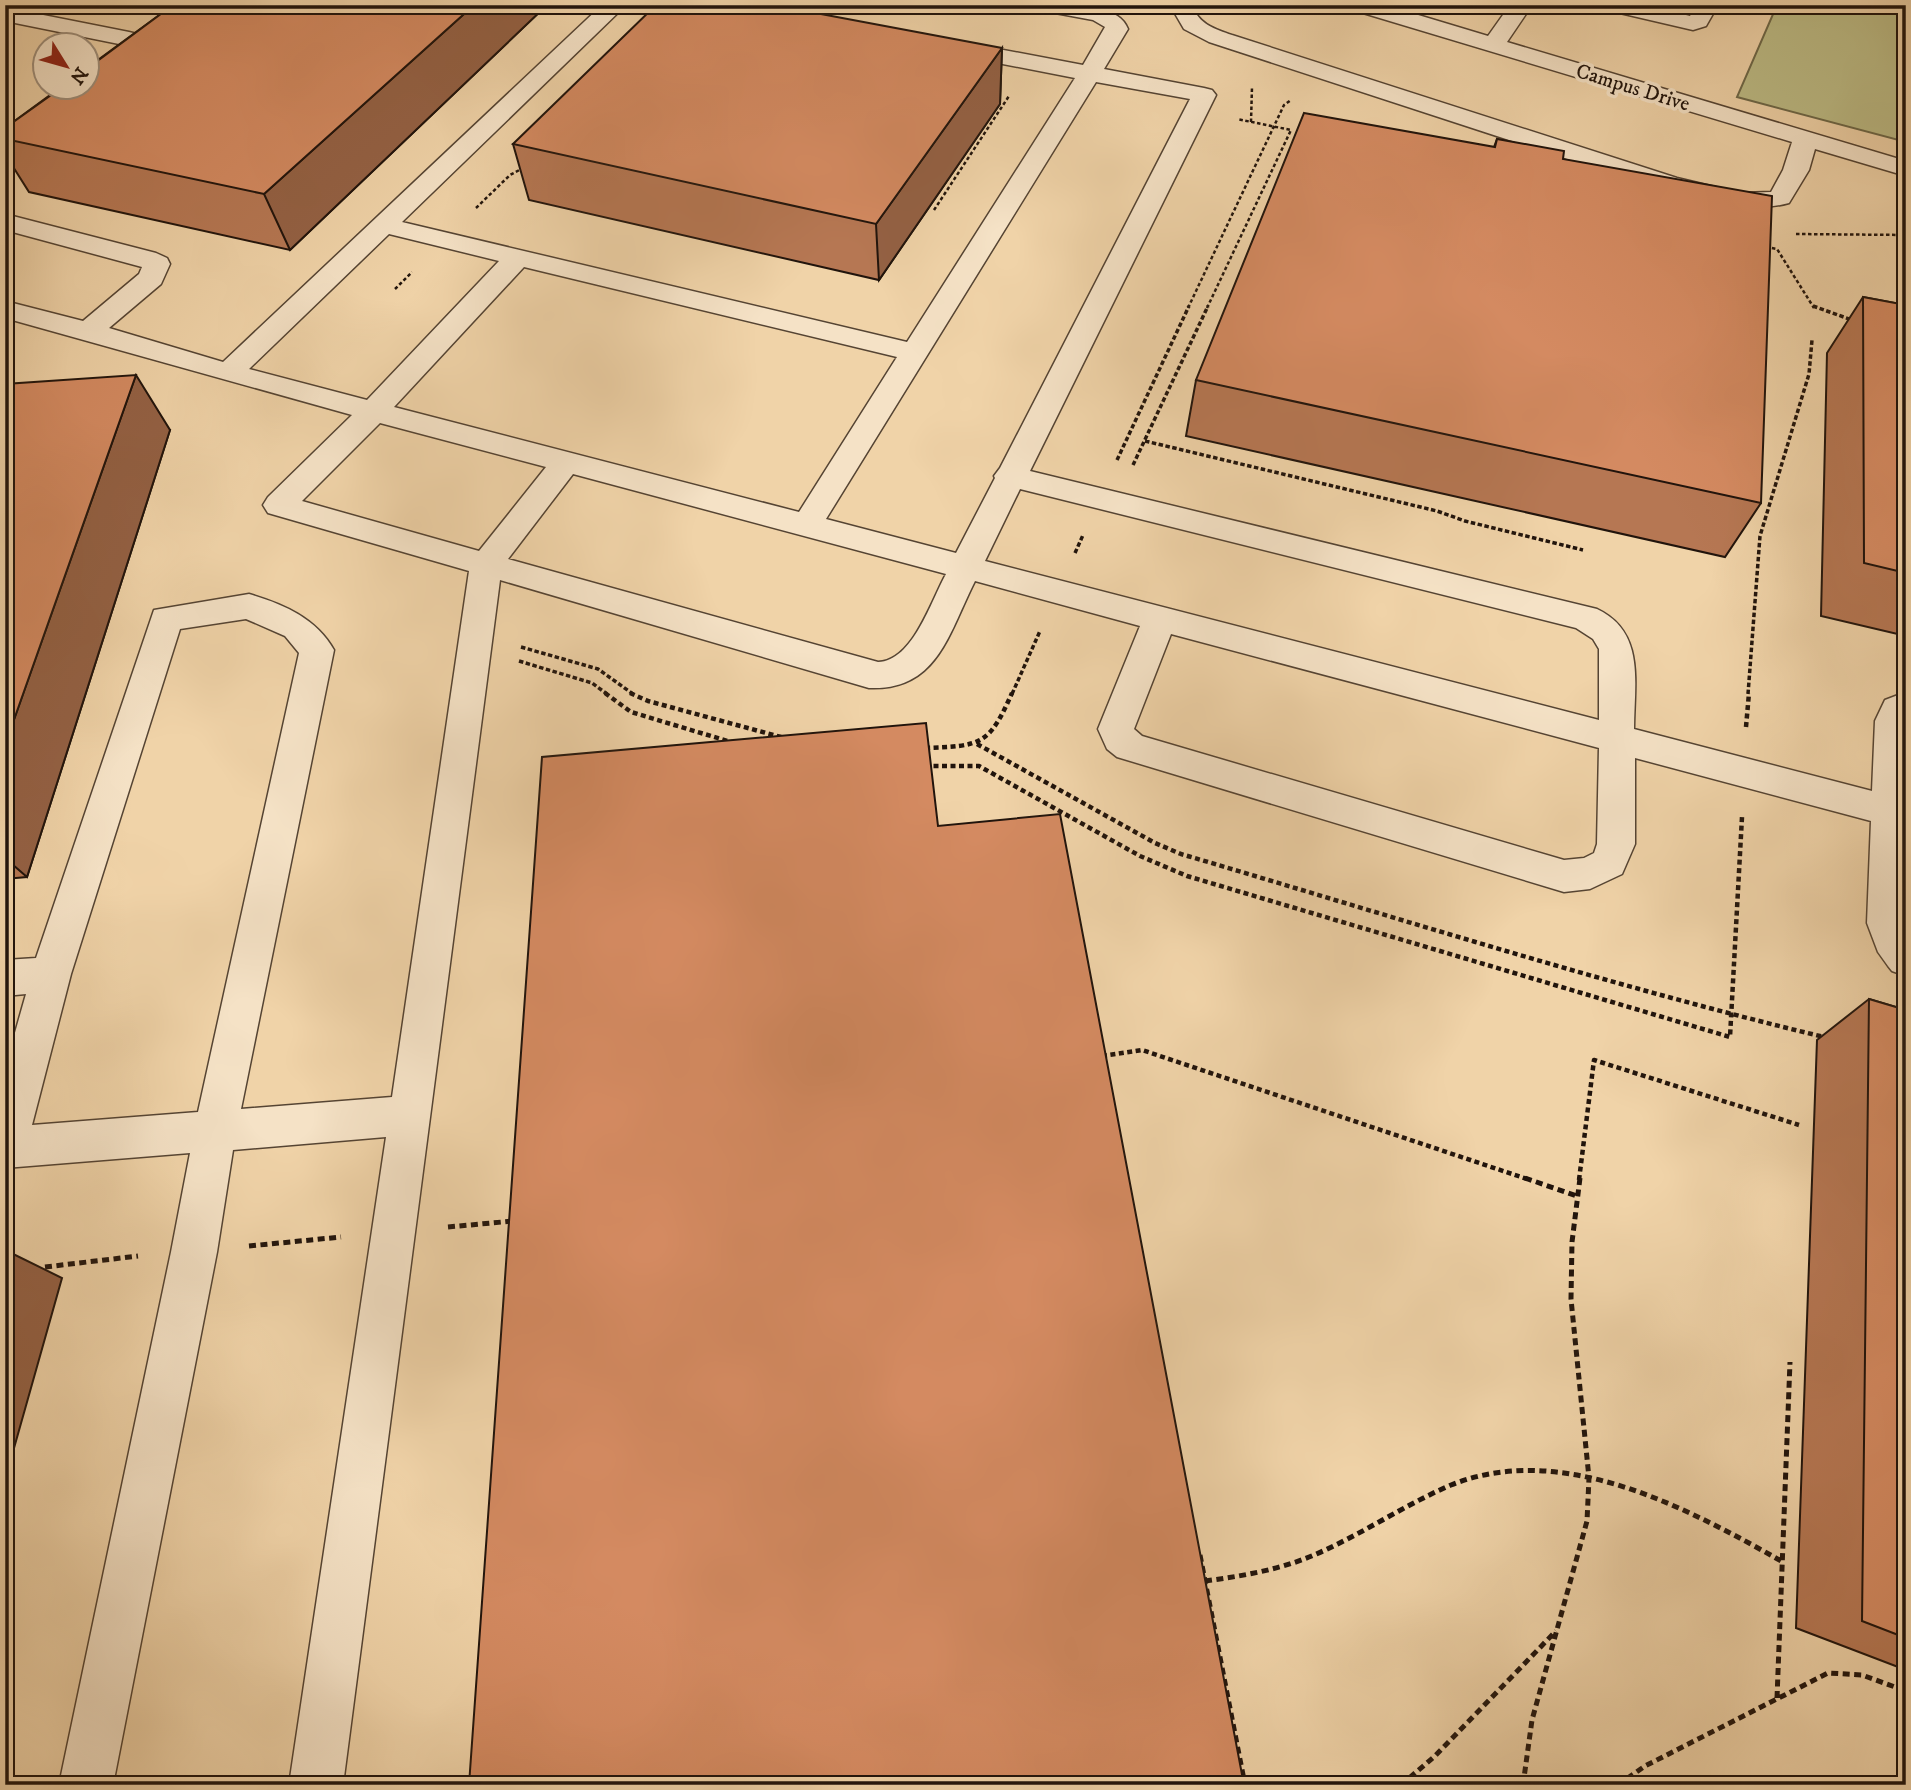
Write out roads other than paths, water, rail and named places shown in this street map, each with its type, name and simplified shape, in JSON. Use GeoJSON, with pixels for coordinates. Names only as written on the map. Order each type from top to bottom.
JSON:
{"type":"FeatureCollection","features":[{"type":"Feature","properties":{"kind":"street"},"geometry":{"type":"LineString","coordinates":[[807,525],[917,353],[1117,29],[1115,23],[1100,15],[1047,5]]}},
{"type":"Feature","properties":{"kind":"street"},"geometry":{"type":"LineString","coordinates":[[1181,5],[1184,19],[1199,31],[1224,40],[1517,135],[1717,196],[1756,202],[1780,198],[1796,170],[1805,140]]}},
{"type":"Feature","properties":{"kind":"street","name":"Campus Drive"},"geometry":{"type":"LineString","coordinates":[[1361,5],[1905,169]]}},
{"type":"Feature","properties":{"kind":"street"},"geometry":{"type":"LineString","coordinates":[[1494,44],[1521,5]]}},
{"type":"Feature","properties":{"kind":"street"},"geometry":{"type":"LineString","coordinates":[[1615,5],[1693,23],[1698,21],[1707,5]]}},
{"type":"Feature","properties":{"kind":"street"},"geometry":{"type":"LineString","coordinates":[[228,373],[613,7]]}},
{"type":"Feature","properties":{"kind":"street"},"geometry":{"type":"LineString","coordinates":[[19,16],[121,46],[148,25]]}},
{"type":"Feature","properties":{"kind":"street"},"geometry":{"type":"LineString","coordinates":[[517,258],[373,411],[279,505],[869,675],[889,676],[904,671],[915,663],[965,567],[1204,95],[933,44]]}},
{"type":"Feature","properties":{"kind":"street"},"geometry":{"type":"LineString","coordinates":[[1905,169],[1906,189]]}},
{"type":"Feature","properties":{"kind":"street"},"geometry":{"type":"LineString","coordinates":[[5,222],[147,259],[157,264],[151,278],[88,331]]}},
{"type":"Feature","properties":{"kind":"street"},"geometry":{"type":"LineString","coordinates":[[383,225],[917,353]]}},
{"type":"Feature","properties":{"kind":"street"},"geometry":{"type":"LineString","coordinates":[[5,309],[228,373],[1898,813]]}},
{"type":"Feature","properties":{"kind":"street"},"geometry":{"type":"LineString","coordinates":[[316,1785],[486,565],[566,462]]}},
{"type":"Feature","properties":{"kind":"street"},"geometry":{"type":"LineString","coordinates":[[1009,476],[1585,618],[1602,626],[1614,638],[1616,649],[1616,844],[1609,863],[1590,873],[1564,876],[1130,747],[1120,739],[1116,729],[1160,618]]}},
{"type":"Feature","properties":{"kind":"street"},"geometry":{"type":"LineString","coordinates":[[86,1785],[194,1252],[215,1131],[317,650],[297,627],[249,606],[166,619],[51,974],[5,1148],[215,1131],[411,1115]]}},
{"type":"Feature","properties":{"kind":"street"},"geometry":{"type":"LineString","coordinates":[[1906,705],[1896,710],[1893,721],[1898,813],[1887,932],[1895,948],[1906,959]]}},
{"type":"Feature","properties":{"kind":"street"},"geometry":{"type":"LineString","coordinates":[[5,978],[51,974]]}}]}
